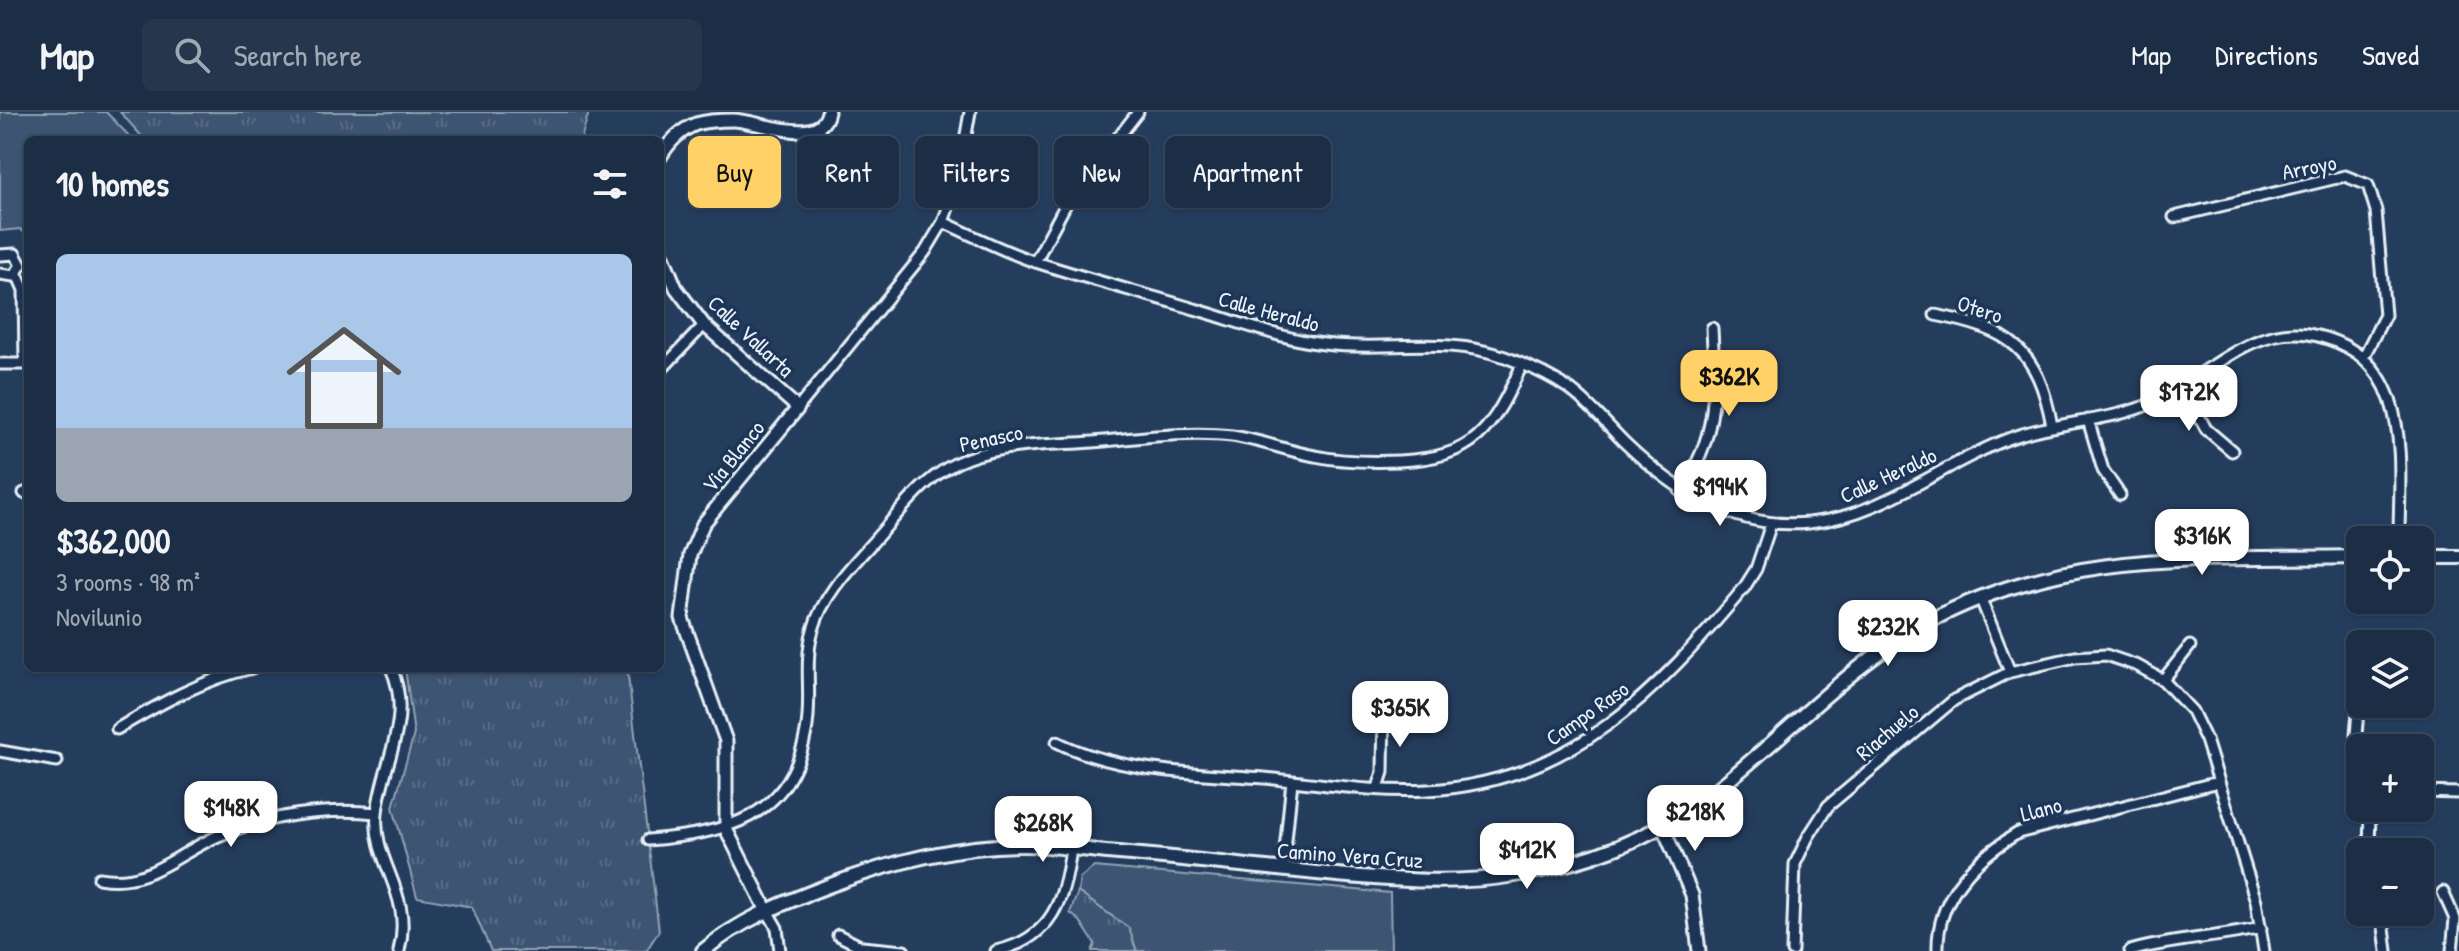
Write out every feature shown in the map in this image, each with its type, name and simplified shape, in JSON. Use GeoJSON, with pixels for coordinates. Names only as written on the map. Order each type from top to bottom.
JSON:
{"type":"FeatureCollection","features":[{"type":"Feature","properties":{"kind":"main road","name":"Camino Vera Cruz"},"geometry":{"type":"LineString","coordinates":[[703,951],[766,909],[879,866],[949,852],[1018,845],[1283,870],[1451,881],[1511,876],[1573,864],[1619,848],[1662,825],[1734,774],[1853,669],[1925,624],[1980,597],[2060,571],[2135,560],[2346,557]]}},
{"type":"Feature","properties":{"kind":"main road"},"geometry":{"type":"LineString","coordinates":[[2434,557],[2459,557]]}},
{"type":"Feature","properties":{"kind":"street"},"geometry":{"type":"LineString","coordinates":[[664,151],[670,141],[695,124],[734,120],[795,131],[814,130],[827,118],[828,112]]}},
{"type":"Feature","properties":{"kind":"street","name":"Via Blanco"},"geometry":{"type":"LineString","coordinates":[[766,909],[726,829],[726,741],[682,618],[690,555],[703,524],[925,252],[943,222],[958,180],[970,112]]}},
{"type":"Feature","properties":{"kind":"street"},"geometry":{"type":"LineString","coordinates":[[1035,262],[1066,204],[1138,112]]}},
{"type":"Feature","properties":{"kind":"street","name":"Arroyo"},"geometry":{"type":"LineString","coordinates":[[2174,217],[2345,176],[2368,185],[2376,211],[2385,315],[2363,358]]}},
{"type":"Feature","properties":{"kind":"street","name":"Calle Heraldo"},"geometry":{"type":"LineString","coordinates":[[943,222],[1035,262],[1297,339],[1375,347],[1432,343],[1462,346],[1522,365],[1568,388],[1680,491],[1714,509],[1771,524],[1810,523],[1875,506],[2008,439],[2052,426],[2136,410],[2184,388],[2250,344],[2280,335],[2304,333],[2337,342],[2363,358],[2381,379],[2397,416],[2399,526]]}},
{"type":"Feature","properties":{"kind":"street"},"geometry":{"type":"LineString","coordinates":[[0,255],[11,252],[19,257],[21,265],[17,274],[9,277],[0,274]]}},
{"type":"Feature","properties":{"kind":"street","name":"Calle Vallarta"},"geometry":{"type":"LineString","coordinates":[[664,259],[676,288],[704,325],[798,408]]}},
{"type":"Feature","properties":{"kind":"street"},"geometry":{"type":"LineString","coordinates":[[17,274],[24,290]]}},
{"type":"Feature","properties":{"kind":"street","name":"Otero"},"geometry":{"type":"LineString","coordinates":[[1935,315],[1995,330],[2013,342],[2037,376],[2052,426]]}},
{"type":"Feature","properties":{"kind":"street"},"geometry":{"type":"LineString","coordinates":[[664,367],[704,325]]}},
{"type":"Feature","properties":{"kind":"street"},"geometry":{"type":"LineString","coordinates":[[1680,491],[1703,454],[1713,424],[1712,328]]}},
{"type":"Feature","properties":{"kind":"street"},"geometry":{"type":"LineString","coordinates":[[0,364],[24,364]]}},
{"type":"Feature","properties":{"kind":"street","name":"Penasco"},"geometry":{"type":"LineString","coordinates":[[648,840],[726,829],[768,805],[795,767],[807,731],[806,665],[812,630],[826,600],[916,492],[957,462],[1016,448],[1178,435],[1233,436],[1315,456],[1365,462],[1437,459],[1458,449],[1487,426],[1501,409],[1522,365]]}},
{"type":"Feature","properties":{"kind":"street"},"geometry":{"type":"LineString","coordinates":[[2184,388],[2206,429],[2232,451]]}},
{"type":"Feature","properties":{"kind":"street"},"geometry":{"type":"LineString","coordinates":[[2088,420],[2103,470],[2120,495]]}},
{"type":"Feature","properties":{"kind":"street","name":"Campo Raso"},"geometry":{"type":"LineString","coordinates":[[1057,742],[1086,756],[1189,773],[1378,788],[1426,790],[1474,785],[1520,773],[1564,755],[1643,697],[1715,622],[1756,569],[1771,524]]}},
{"type":"Feature","properties":{"kind":"street"},"geometry":{"type":"LineString","coordinates":[[1980,597],[2010,672]]}},
{"type":"Feature","properties":{"kind":"street"},"geometry":{"type":"LineString","coordinates":[[2163,680],[2190,646]]}},
{"type":"Feature","properties":{"kind":"street","name":"Riachuelo"},"geometry":{"type":"LineString","coordinates":[[1792,951],[1795,864],[1828,806],[1954,700],[2010,672],[2075,657],[2106,655],[2138,666],[2163,680],[2192,711],[2206,740],[2256,901],[2264,951]]}},
{"type":"Feature","properties":{"kind":"street"},"geometry":{"type":"LineString","coordinates":[[117,729],[176,694],[236,672]]}},
{"type":"Feature","properties":{"kind":"street"},"geometry":{"type":"LineString","coordinates":[[392,672],[401,715],[377,813],[389,870],[404,912],[399,951]]}},
{"type":"Feature","properties":{"kind":"street"},"geometry":{"type":"LineString","coordinates":[[1378,788],[1383,772],[1384,703]]}},
{"type":"Feature","properties":{"kind":"street"},"geometry":{"type":"LineString","coordinates":[[0,751],[57,761]]}},
{"type":"Feature","properties":{"kind":"street"},"geometry":{"type":"LineString","coordinates":[[1283,870],[1292,781]]}},
{"type":"Feature","properties":{"kind":"street","name":"Llano"},"geometry":{"type":"LineString","coordinates":[[1938,951],[1947,907],[1963,875],[1990,849],[2018,833],[2218,782]]}},
{"type":"Feature","properties":{"kind":"street"},"geometry":{"type":"LineString","coordinates":[[2434,792],[2459,793]]}},
{"type":"Feature","properties":{"kind":"street"},"geometry":{"type":"LineString","coordinates":[[99,878],[121,882],[141,878],[220,835],[257,824],[315,813],[377,813]]}},
{"type":"Feature","properties":{"kind":"street"},"geometry":{"type":"LineString","coordinates":[[1662,825],[1692,895],[1699,951]]}},
{"type":"Feature","properties":{"kind":"street"},"geometry":{"type":"LineString","coordinates":[[996,951],[1034,933],[1054,915],[1064,894],[1071,848]]}},
{"type":"Feature","properties":{"kind":"street"},"geometry":{"type":"LineString","coordinates":[[2443,892],[2455,919],[2452,951]]}},
{"type":"Feature","properties":{"kind":"street"},"geometry":{"type":"LineString","coordinates":[[766,909],[777,928],[780,951]]}},
{"type":"Feature","properties":{"kind":"street"},"geometry":{"type":"LineString","coordinates":[[2384,926],[2387,951]]}},
{"type":"Feature","properties":{"kind":"street"},"geometry":{"type":"LineString","coordinates":[[2130,951],[2163,942],[2221,937],[2261,928]]}},
{"type":"Feature","properties":{"kind":"street"},"geometry":{"type":"LineString","coordinates":[[838,935],[862,947],[904,951]]}},
{"type":"Feature","properties":{"kind":"green space"},"geometry":{"type":"Polygon","coordinates":[[[0,112],[106,112],[129,136],[24,136],[24,232],[20,229],[0,231],[0,112]]]}},
{"type":"Feature","properties":{"kind":"green space"},"geometry":{"type":"Polygon","coordinates":[[[120,112],[589,112],[582,136],[141,136],[120,112]]]}},
{"type":"Feature","properties":{"kind":"green space"},"geometry":{"type":"Polygon","coordinates":[[[406,672],[627,672],[659,931],[646,951],[491,951],[472,907],[417,897],[393,807],[414,734],[406,672]]]}},
{"type":"Feature","properties":{"kind":"green space"},"geometry":{"type":"Polygon","coordinates":[[[1094,867],[1390,893],[1391,951],[1137,951],[1129,928],[1078,892],[1080,878],[1094,867]]]}},
{"type":"Feature","properties":{"kind":"green space"},"geometry":{"type":"Polygon","coordinates":[[[1078,892],[1129,928],[1137,951],[1092,951],[1095,944],[1080,921],[1070,913],[1078,892]]]}}]}
